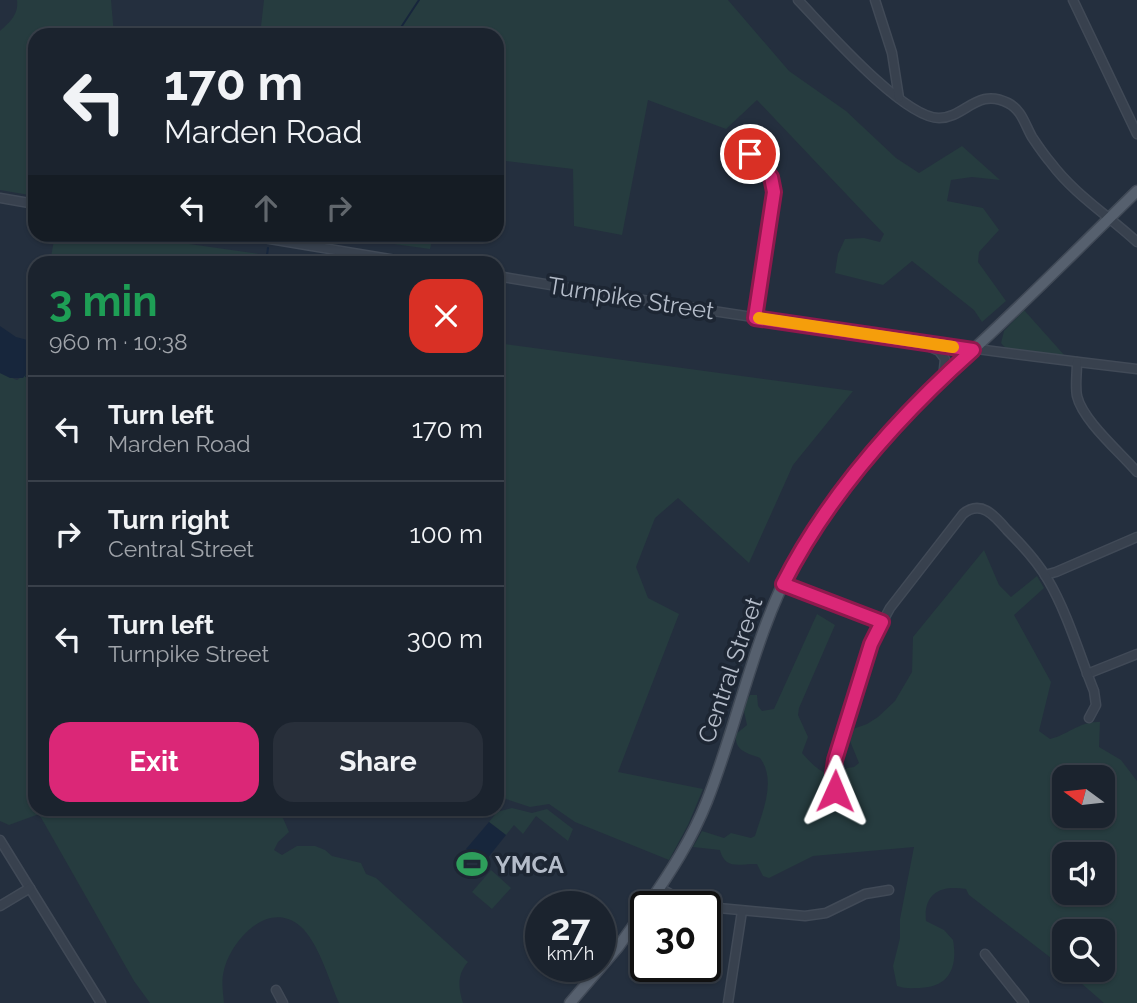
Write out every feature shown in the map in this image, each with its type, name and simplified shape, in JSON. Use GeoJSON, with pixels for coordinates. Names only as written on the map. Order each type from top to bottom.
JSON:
{"type":"FeatureCollection","features":[{"type":"Feature","properties":{"kind":"main road","name":"Central Street"},"geometry":{"type":"LineString","coordinates":[[658,891],[683,850],[705,804],[759,640],[783,584],[802,548],[834,500],[882,443],[943,379],[1137,191]]}},
{"type":"Feature","properties":{"kind":"main road","name":"Central Street"},"geometry":{"type":"LineString","coordinates":[[570,1003],[630,930]]}},
{"type":"Feature","properties":{"kind":"street"},"geometry":{"type":"LineString","coordinates":[[798,0],[873,76],[923,114],[937,118],[948,117],[980,99],[992,98],[1007,102],[1020,115],[1053,166],[1137,242]]}},
{"type":"Feature","properties":{"kind":"street"},"geometry":{"type":"LineString","coordinates":[[875,0],[892,53],[899,98]]}},
{"type":"Feature","properties":{"kind":"street"},"geometry":{"type":"LineString","coordinates":[[1073,0],[1137,134]]}},
{"type":"Feature","properties":{"kind":"street"},"geometry":{"type":"LineString","coordinates":[[750,154],[771,177],[774,192],[755,318]]}},
{"type":"Feature","properties":{"kind":"street"},"geometry":{"type":"LineString","coordinates":[[0,198],[28,203]]}},
{"type":"Feature","properties":{"kind":"street"},"geometry":{"type":"LineString","coordinates":[[287,242],[372,256]]}},
{"type":"Feature","properties":{"kind":"street","name":"Turnpike Street"},"geometry":{"type":"LineString","coordinates":[[504,277],[890,338],[1137,369]]}},
{"type":"Feature","properties":{"kind":"street","name":"Turnpike Street"},"geometry":{"type":"LineString","coordinates":[[890,338],[942,353],[946,362],[943,379]]}},
{"type":"Feature","properties":{"kind":"street"},"geometry":{"type":"LineString","coordinates":[[1077,362],[1077,398],[1091,422],[1137,472]]}},
{"type":"Feature","properties":{"kind":"street"},"geometry":{"type":"LineString","coordinates":[[835,791],[835,760],[871,644],[882,622],[963,514],[972,508],[983,508],[989,512],[1024,547],[1045,575],[1094,691],[1096,705],[1089,718]]}},
{"type":"Feature","properties":{"kind":"street"},"geometry":{"type":"LineString","coordinates":[[1045,575],[1137,537]]}},
{"type":"Feature","properties":{"kind":"street"},"geometry":{"type":"LineString","coordinates":[[783,584],[882,622]]}},
{"type":"Feature","properties":{"kind":"street"},"geometry":{"type":"LineString","coordinates":[[1087,674],[1137,654]]}},
{"type":"Feature","properties":{"kind":"street"},"geometry":{"type":"LineString","coordinates":[[0,840],[101,1003]]}},
{"type":"Feature","properties":{"kind":"street"},"geometry":{"type":"LineString","coordinates":[[0,906],[30,888]]}},
{"type":"Feature","properties":{"kind":"street"},"geometry":{"type":"LineString","coordinates":[[660,888],[694,904],[742,911],[814,916],[865,894],[889,890]]}},
{"type":"Feature","properties":{"kind":"street"},"geometry":{"type":"LineString","coordinates":[[728,1003],[742,911]]}},
{"type":"Feature","properties":{"kind":"street"},"geometry":{"type":"LineString","coordinates":[[985,954],[1024,1003]]}},
{"type":"Feature","properties":{"kind":"street"},"geometry":{"type":"LineString","coordinates":[[276,990],[283,1003]]}},
{"type":"Feature","properties":{"kind":"green space"},"geometry":{"type":"Polygon","coordinates":[[[17,0],[111,0],[113,28],[28,28],[28,195],[0,190],[0,31],[15,14],[17,0]]]}},
{"type":"Feature","properties":{"kind":"green space"},"geometry":{"type":"Polygon","coordinates":[[[264,0],[728,0],[789,71],[846,111],[896,158],[919,173],[962,146],[1000,180],[972,177],[951,180],[947,201],[983,208],[999,230],[979,252],[978,262],[1006,301],[982,322],[974,310],[912,261],[883,285],[835,273],[838,254],[845,239],[864,238],[880,242],[884,234],[757,100],[726,129],[648,100],[622,235],[574,226],[573,169],[504,161],[504,28],[261,28],[264,0]]]}},
{"type":"Feature","properties":{"kind":"green space"},"geometry":{"type":"Polygon","coordinates":[[[54,242],[175,242],[274,256],[51,256],[54,242]]]}},
{"type":"Feature","properties":{"kind":"green space"},"geometry":{"type":"Polygon","coordinates":[[[380,242],[432,242],[430,249],[380,242]]]}},
{"type":"Feature","properties":{"kind":"green space"},"geometry":{"type":"Polygon","coordinates":[[[1024,310],[1065,356],[1008,351],[1001,343],[1004,331],[1024,310]]]}},
{"type":"Feature","properties":{"kind":"green space"},"geometry":{"type":"Polygon","coordinates":[[[504,344],[853,391],[793,465],[749,563],[678,498],[655,518],[636,567],[648,598],[679,614],[618,772],[703,789],[669,860],[575,822],[549,804],[530,807],[504,798],[504,344]]]}},
{"type":"Feature","properties":{"kind":"green space"},"geometry":{"type":"Polygon","coordinates":[[[28,369],[28,816],[34,816],[9,825],[0,821],[0,373],[17,380],[27,373],[28,369]]]}},
{"type":"Feature","properties":{"kind":"green space"},"geometry":{"type":"Polygon","coordinates":[[[984,550],[999,585],[1011,597],[1037,576],[1044,588],[1014,615],[1051,682],[1039,731],[1050,739],[1080,726],[1100,722],[1099,747],[1121,760],[1137,781],[1137,1003],[1104,1003],[1080,982],[1115,982],[1115,919],[1052,919],[1052,959],[969,895],[966,889],[957,888],[936,893],[931,897],[926,911],[926,921],[944,930],[953,940],[954,959],[949,974],[945,980],[930,987],[897,986],[893,966],[914,847],[813,856],[769,878],[763,876],[757,864],[730,863],[722,857],[720,850],[693,847],[702,831],[724,838],[731,833],[751,838],[755,836],[768,786],[765,767],[760,758],[750,755],[737,744],[736,734],[747,725],[743,707],[750,695],[757,695],[758,706],[762,711],[774,709],[817,614],[835,625],[799,708],[798,715],[808,737],[802,753],[814,766],[829,774],[841,775],[847,768],[859,763],[850,741],[853,729],[878,717],[895,701],[912,672],[913,637],[984,550]]]}},
{"type":"Feature","properties":{"kind":"green space"},"geometry":{"type":"Polygon","coordinates":[[[512,808],[532,813],[547,809],[573,829],[568,841],[536,816],[523,834],[514,825],[506,835],[489,822],[494,816],[504,816],[504,810],[512,808]]]}},
{"type":"Feature","properties":{"kind":"green space"},"geometry":{"type":"Polygon","coordinates":[[[40,816],[282,816],[289,832],[274,850],[282,855],[297,846],[315,846],[332,856],[361,863],[366,874],[376,878],[468,962],[460,981],[463,1003],[339,1003],[312,941],[300,926],[288,919],[276,917],[253,927],[234,947],[223,974],[224,1003],[150,1003],[134,981],[40,816]]]}},
{"type":"Feature","properties":{"kind":"green space"},"geometry":{"type":"Polygon","coordinates":[[[491,870],[511,888],[492,909],[472,892],[491,870]]]}},
{"type":"Feature","properties":{"kind":"water"},"geometry":{"type":"Polygon","coordinates":[[[0,326],[16,337],[28,340],[28,369],[23,378],[10,378],[0,373],[0,326]]]}},
{"type":"Feature","properties":{"kind":"water"},"geometry":{"type":"Polygon","coordinates":[[[489,822],[506,835],[483,864],[466,849],[489,822]]]}},
{"type":"Feature","properties":{"kind":"waterway"},"geometry":{"type":"LineString","coordinates":[[401,28],[419,0]]}},
{"type":"Feature","properties":{"kind":"waterway"},"geometry":{"type":"LineString","coordinates":[[267,256],[268,248]]}},
{"type":"Feature","properties":{"kind":"slow traffic"},"geometry":{"type":"LineString","coordinates":[[759,318],[953,347]]}},
{"type":"Feature","properties":{"kind":"place","name":"YMCA"},"geometry":{"type":"Point","coordinates":[472,864]}},
{"type":"Feature","properties":{"kind":"route"},"geometry":{"type":"LineString","coordinates":[[750,154],[771,177],[774,186],[755,318],[973,350],[904,419],[834,500],[796,557],[783,584],[882,622],[871,644],[835,760],[835,791]]}}]}
